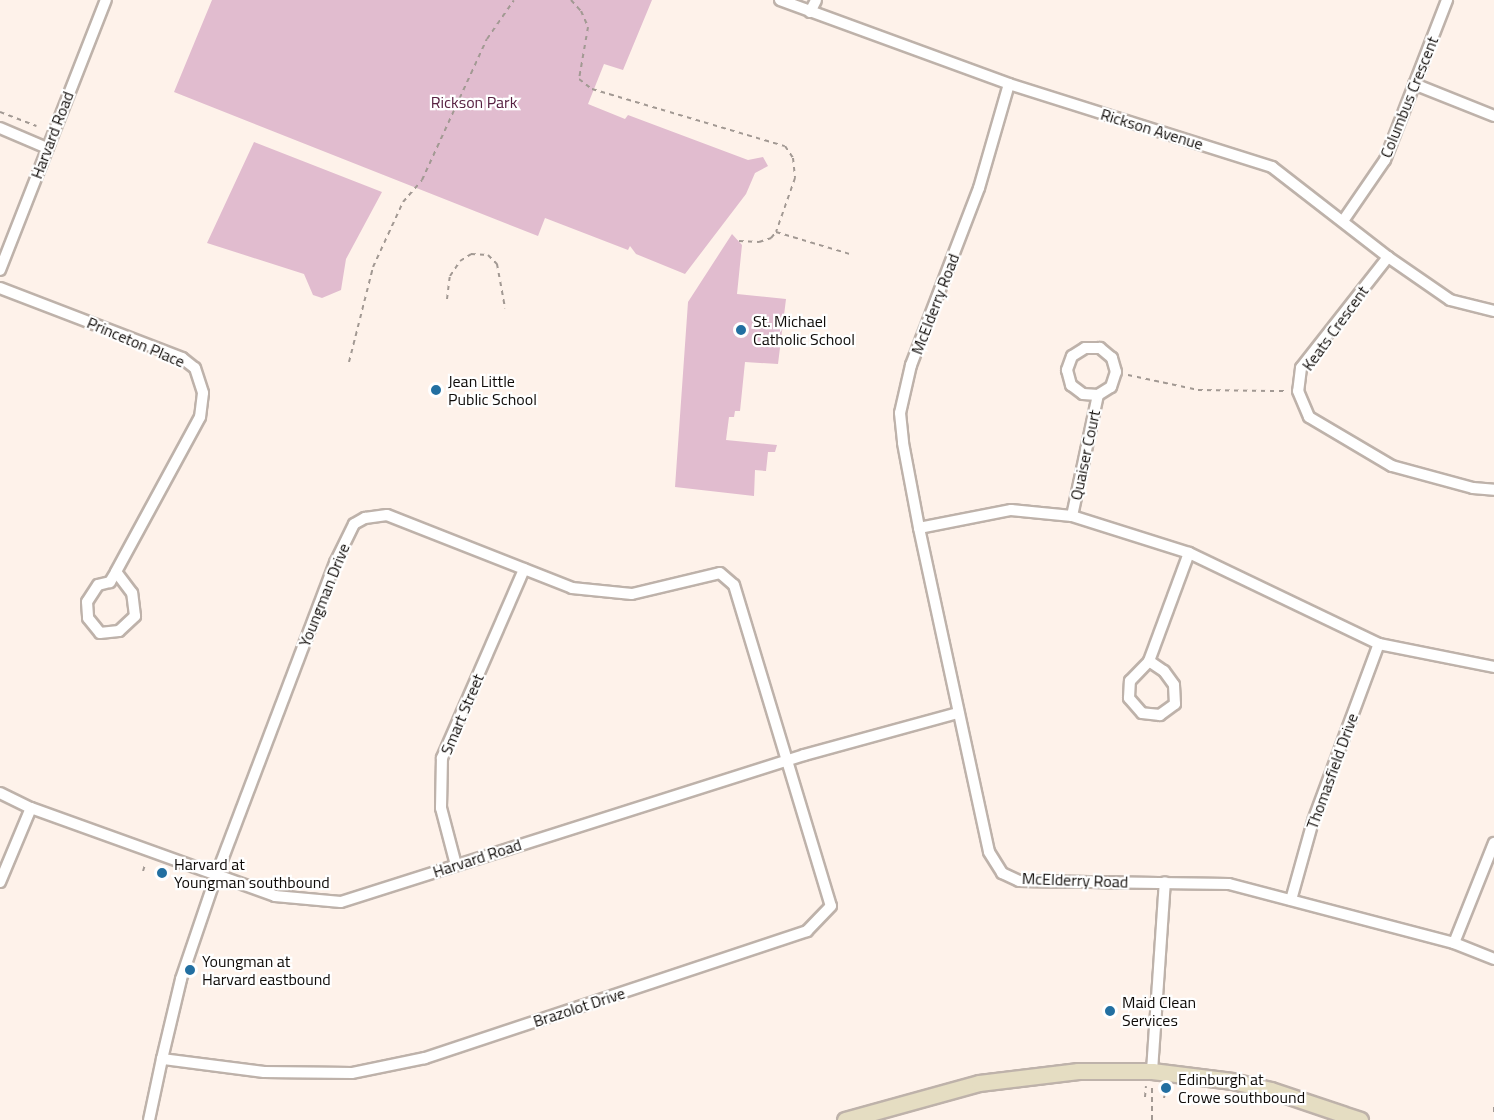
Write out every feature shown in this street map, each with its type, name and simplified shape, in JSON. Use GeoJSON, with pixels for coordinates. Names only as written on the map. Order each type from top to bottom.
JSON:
{"type":"FeatureCollection","features":[{"type":"Feature","properties":{"kind":"main road"},"geometry":{"type":"LineString","coordinates":[[845,1120],[979,1083],[1078,1071],[1152,1071],[1232,1081],[1271,1090],[1360,1120]]}},
{"type":"Feature","properties":{"kind":"street","name":"Harvard Road"},"geometry":{"type":"LineString","coordinates":[[0,270],[106,0]]}},
{"type":"Feature","properties":{"kind":"street","name":"Rickson Avenue"},"geometry":{"type":"LineString","coordinates":[[780,0],[1009,84],[1272,167],[1388,257],[1450,300],[1494,311]]}},
{"type":"Feature","properties":{"kind":"street"},"geometry":{"type":"LineString","coordinates":[[810,12],[816,0]]}},
{"type":"Feature","properties":{"kind":"street","name":"Columbus Crescent"},"geometry":{"type":"LineString","coordinates":[[1343,221],[1385,160],[1448,0]]}},
{"type":"Feature","properties":{"kind":"street","name":"McElderry Road"},"geometry":{"type":"LineString","coordinates":[[1009,84],[979,189],[911,365],[900,413],[903,444],[919,528],[989,852],[1002,873],[1019,881],[1229,884],[1454,943],[1494,959]]}},
{"type":"Feature","properties":{"kind":"street"},"geometry":{"type":"LineString","coordinates":[[1413,84],[1494,116]]}},
{"type":"Feature","properties":{"kind":"street"},"geometry":{"type":"LineString","coordinates":[[0,128],[47,148]]}},
{"type":"Feature","properties":{"kind":"street","name":"Keats Crescent"},"geometry":{"type":"LineString","coordinates":[[1388,257],[1301,368],[1298,391],[1309,417],[1392,466],[1473,488],[1494,490]]}},
{"type":"Feature","properties":{"kind":"street","name":"Princeton Place"},"geometry":{"type":"LineString","coordinates":[[0,288],[182,358],[195,368],[203,393],[200,417],[110,582],[98,585],[87,602],[88,618],[100,633],[119,631],[135,616],[132,592],[116,572]]}},
{"type":"Feature","properties":{"kind":"street","name":"Quaiser Court"},"geometry":{"type":"LineString","coordinates":[[1085,348],[1100,348],[1112,358],[1116,372],[1111,387],[1098,395],[1083,394],[1071,385],[1067,370],[1072,356],[1085,348]]}},
{"type":"Feature","properties":{"kind":"street","name":"Quaiser Court"},"geometry":{"type":"LineString","coordinates":[[1072,516],[1098,395]]}},
{"type":"Feature","properties":{"kind":"street"},"geometry":{"type":"LineString","coordinates":[[919,528],[1011,510],[1072,516],[1189,553],[1379,644],[1494,667]]}},
{"type":"Feature","properties":{"kind":"street","name":"Youngman Drive"},"geometry":{"type":"LineString","coordinates":[[149,1120],[181,979],[216,876],[335,563],[354,524],[365,518],[387,515],[572,588],[632,594],[720,573],[734,585],[788,760]]}},
{"type":"Feature","properties":{"kind":"street"},"geometry":{"type":"LineString","coordinates":[[1149,661],[1164,671],[1174,685],[1174,704],[1160,715],[1142,713],[1130,698],[1130,681],[1149,661],[1189,553]]}},
{"type":"Feature","properties":{"kind":"street","name":"Smart Street"},"geometry":{"type":"LineString","coordinates":[[456,865],[441,808],[442,759],[524,569]]}},
{"type":"Feature","properties":{"kind":"street","name":"Thomasfield Drive"},"geometry":{"type":"LineString","coordinates":[[1291,900],[1313,821],[1379,644]]}},
{"type":"Feature","properties":{"kind":"street","name":"Harvard Road"},"geometry":{"type":"LineString","coordinates":[[0,794],[31,808],[275,896],[341,902],[788,760],[958,712]]}},
{"type":"Feature","properties":{"kind":"street","name":"Brazolot Drive"},"geometry":{"type":"LineString","coordinates":[[162,1059],[264,1072],[352,1073],[425,1058],[807,932],[831,906],[788,760]]}},
{"type":"Feature","properties":{"kind":"street"},"geometry":{"type":"LineString","coordinates":[[0,882],[31,808]]}},
{"type":"Feature","properties":{"kind":"street"},"geometry":{"type":"LineString","coordinates":[[1454,943],[1494,843]]}},
{"type":"Feature","properties":{"kind":"street"},"geometry":{"type":"LineString","coordinates":[[1152,1071],[1165,882]]}},
{"type":"Feature","properties":{"kind":"path"},"geometry":{"type":"LineString","coordinates":[[349,362],[373,267],[403,202],[422,180],[487,39],[514,0]]}},
{"type":"Feature","properties":{"kind":"path"},"geometry":{"type":"LineString","coordinates":[[571,0],[588,27],[579,79],[592,89],[785,146],[793,158],[795,178],[776,232],[771,238],[759,242],[738,241]]}},
{"type":"Feature","properties":{"kind":"path"},"geometry":{"type":"LineString","coordinates":[[0,112],[36,126]]}},
{"type":"Feature","properties":{"kind":"path"},"geometry":{"type":"LineString","coordinates":[[776,232],[853,255]]}},
{"type":"Feature","properties":{"kind":"path"},"geometry":{"type":"LineString","coordinates":[[447,299],[450,276],[460,261],[471,254],[488,255],[497,264],[505,308]]}},
{"type":"Feature","properties":{"kind":"path"},"geometry":{"type":"LineString","coordinates":[[1116,372],[1198,390],[1298,391]]}},
{"type":"Feature","properties":{"kind":"path"},"geometry":{"type":"LineString","coordinates":[[142,872],[145,866]]}},
{"type":"Feature","properties":{"kind":"path"},"geometry":{"type":"LineString","coordinates":[[159,878],[162,873]]}},
{"type":"Feature","properties":{"kind":"path"},"geometry":{"type":"LineString","coordinates":[[1152,1071],[1152,1120]]}},
{"type":"Feature","properties":{"kind":"path"},"geometry":{"type":"LineString","coordinates":[[1145,1097],[1146,1086]]}},
{"type":"Feature","properties":{"kind":"path"},"geometry":{"type":"LineString","coordinates":[[1164,1098],[1166,1088]]}},
{"type":"Feature","properties":{"kind":"path"},"geometry":{"type":"LineString","coordinates":[[1494,1107],[1494,1116]]}},
{"type":"Feature","properties":{"kind":"green space","name":"Rickson Park"},"geometry":{"type":"Polygon","coordinates":[[[212,0],[652,0],[623,70],[604,64],[588,104],[625,119],[628,115],[748,160],[763,157],[768,166],[755,173],[746,194],[685,274],[636,254],[630,246],[628,250],[545,218],[538,236],[174,92],[212,0]]]}},
{"type":"Feature","properties":{"kind":"green space"},"geometry":{"type":"Polygon","coordinates":[[[254,142],[382,192],[346,259],[341,290],[322,298],[313,295],[304,274],[207,243],[254,142]]]}},
{"type":"Feature","properties":{"kind":"green space"},"geometry":{"type":"Polygon","coordinates":[[[732,234],[742,245],[737,294],[786,299],[778,364],[745,362],[740,411],[735,411],[734,417],[729,417],[726,440],[777,445],[775,452],[768,452],[766,471],[755,470],[754,496],[675,487],[688,302],[732,234]]]}},
{"type":"Feature","properties":{"kind":"place","name":"St. Michael Catholic School"},"geometry":{"type":"Point","coordinates":[741,330]}},
{"type":"Feature","properties":{"kind":"place","name":"Jean Little Public School"},"geometry":{"type":"Point","coordinates":[436,390]}},
{"type":"Feature","properties":{"kind":"place","name":"Harvard at Youngman southbound"},"geometry":{"type":"Point","coordinates":[162,873]}},
{"type":"Feature","properties":{"kind":"place","name":"Youngman at Harvard eastbound"},"geometry":{"type":"Point","coordinates":[190,970]}},
{"type":"Feature","properties":{"kind":"place","name":"Maid Clean Services"},"geometry":{"type":"Point","coordinates":[1110,1011]}},
{"type":"Feature","properties":{"kind":"place","name":"Edinburgh at Crowe southbound"},"geometry":{"type":"Point","coordinates":[1166,1088]}}]}
